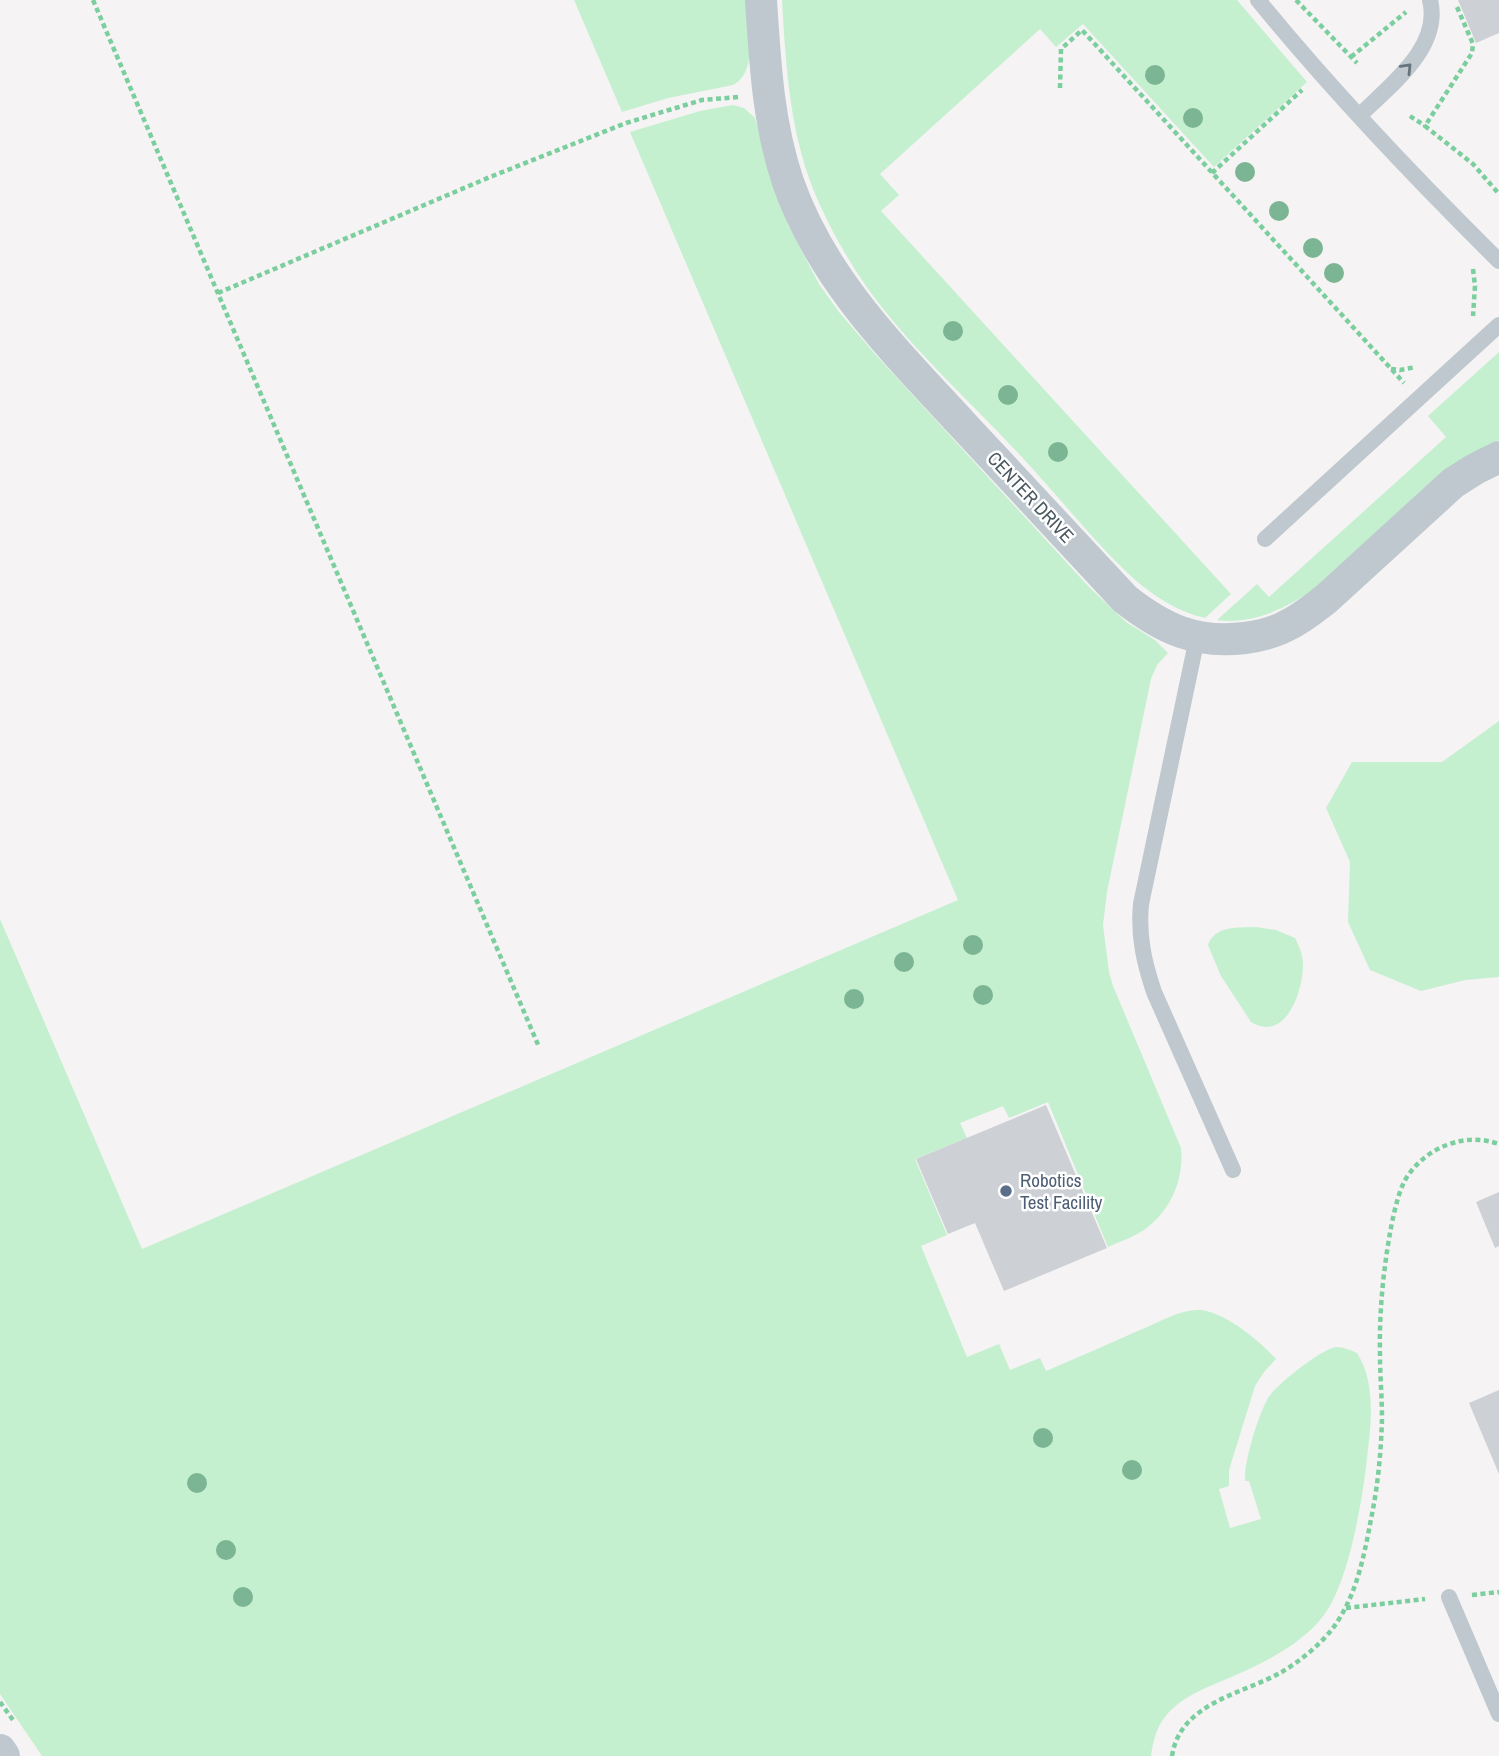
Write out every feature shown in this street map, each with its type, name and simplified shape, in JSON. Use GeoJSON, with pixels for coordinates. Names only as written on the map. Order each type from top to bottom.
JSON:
{"type":"FeatureCollection","features":[{"type":"Feature","properties":{"kind":"street","name":"CENTER DRIVE"},"geometry":{"type":"LineString","coordinates":[[761,0],[768,94],[779,154],[801,214],[818,250],[879,334],[1125,599],[1143,613],[1168,628],[1197,638],[1232,639],[1262,635],[1284,628],[1326,599],[1453,483],[1499,457]]}},
{"type":"Feature","properties":{"kind":"street"},"geometry":{"type":"LineString","coordinates":[[0,1750],[4,1756]]}},
{"type":"Feature","properties":{"kind":"lane"},"geometry":{"type":"LineString","coordinates":[[1258,0],[1431,194],[1499,261]]}},
{"type":"Feature","properties":{"kind":"lane"},"geometry":{"type":"LineString","coordinates":[[1359,116],[1414,61],[1431,27],[1430,0]]}},
{"type":"Feature","properties":{"kind":"lane"},"geometry":{"type":"LineString","coordinates":[[1265,539],[1499,325]]}},
{"type":"Feature","properties":{"kind":"lane"},"geometry":{"type":"LineString","coordinates":[[1197,638],[1139,923],[1143,958],[1154,992],[1233,1170]]}},
{"type":"Feature","properties":{"kind":"lane"},"geometry":{"type":"LineString","coordinates":[[1449,1597],[1499,1714]]}},
{"type":"Feature","properties":{"kind":"path"},"geometry":{"type":"LineString","coordinates":[[93,0],[540,1047]]}},
{"type":"Feature","properties":{"kind":"path"},"geometry":{"type":"LineString","coordinates":[[1296,0],[1357,63]]}},
{"type":"Feature","properties":{"kind":"path"},"geometry":{"type":"LineString","coordinates":[[1424,126],[1469,60],[1473,48],[1454,0]]}},
{"type":"Feature","properties":{"kind":"path"},"geometry":{"type":"LineString","coordinates":[[1350,57],[1408,11]]}},
{"type":"Feature","properties":{"kind":"path"},"geometry":{"type":"LineString","coordinates":[[1060,88],[1061,49],[1082,30],[1419,399]]}},
{"type":"Feature","properties":{"kind":"path"},"geometry":{"type":"LineString","coordinates":[[1212,173],[1308,85]]}},
{"type":"Feature","properties":{"kind":"path"},"geometry":{"type":"LineString","coordinates":[[218,293],[490,177],[626,123],[702,100],[768,94]]}},
{"type":"Feature","properties":{"kind":"path"},"geometry":{"type":"LineString","coordinates":[[1410,116],[1473,164],[1499,194]]}},
{"type":"Feature","properties":{"kind":"path"},"geometry":{"type":"LineString","coordinates":[[1469,325],[1475,303],[1470,258]]}},
{"type":"Feature","properties":{"kind":"path"},"geometry":{"type":"LineString","coordinates":[[1391,369],[1418,366]]}},
{"type":"Feature","properties":{"kind":"path"},"geometry":{"type":"LineString","coordinates":[[1172,1756],[1174,1744],[1185,1726],[1202,1710],[1282,1672],[1312,1650],[1332,1630],[1346,1608],[1359,1574],[1378,1473],[1382,1418],[1380,1353],[1385,1262],[1394,1215],[1404,1183],[1419,1162],[1440,1147],[1460,1140],[1485,1139],[1499,1144]]}},
{"type":"Feature","properties":{"kind":"green space"},"geometry":{"type":"Polygon","coordinates":[[[574,0],[746,0],[750,47],[746,70],[741,79],[733,85],[668,98],[622,112],[574,0]]]}},
{"type":"Feature","properties":{"kind":"green space"},"geometry":{"type":"Polygon","coordinates":[[[782,0],[1237,0],[1307,82],[1214,167],[1083,24],[1056,47],[1040,29],[880,174],[899,195],[881,211],[1231,594],[1205,618],[1156,596],[1115,561],[1020,455],[920,352],[866,286],[824,214],[809,178],[791,103],[782,0]]]}},
{"type":"Feature","properties":{"kind":"green space"},"geometry":{"type":"Polygon","coordinates":[[[733,105],[744,108],[755,118],[788,225],[819,284],[839,312],[1090,588],[1126,622],[1155,640],[1168,653],[1157,665],[1151,679],[1107,892],[1103,925],[1113,986],[1181,1148],[1175,1192],[1164,1211],[1148,1227],[1108,1247],[1048,1102],[1009,1118],[1003,1106],[960,1123],[967,1138],[915,1159],[947,1235],[921,1246],[967,1357],[999,1344],[1010,1370],[1040,1358],[1046,1371],[1169,1317],[1192,1310],[1220,1316],[1261,1344],[1276,1359],[1255,1386],[1229,1470],[1229,1486],[1219,1489],[1230,1528],[1261,1519],[1249,1481],[1245,1481],[1245,1472],[1252,1439],[1268,1398],[1299,1368],[1329,1349],[1339,1347],[1357,1353],[1368,1380],[1370,1423],[1357,1523],[1340,1584],[1324,1615],[1296,1642],[1261,1663],[1198,1691],[1172,1709],[1157,1730],[1151,1756],[42,1756],[0,1694],[0,919],[142,1249],[958,900],[630,132],[700,111],[733,105]]]}},
{"type":"Feature","properties":{"kind":"green space"},"geometry":{"type":"Polygon","coordinates":[[[1499,352],[1499,440],[1460,460],[1434,479],[1315,589],[1269,614],[1244,620],[1217,620],[1257,584],[1269,597],[1446,437],[1428,416],[1499,352]]]}},
{"type":"Feature","properties":{"kind":"green space"},"geometry":{"type":"Polygon","coordinates":[[[1499,721],[1499,977],[1465,980],[1421,991],[1370,970],[1348,922],[1350,862],[1326,808],[1352,762],[1442,762],[1499,721]]]}},
{"type":"Feature","properties":{"kind":"green space"},"geometry":{"type":"Polygon","coordinates":[[[1256,927],[1276,930],[1295,938],[1302,958],[1302,976],[1296,1000],[1283,1020],[1274,1026],[1263,1027],[1251,1022],[1221,976],[1208,945],[1216,934],[1222,931],[1256,927]]]}},
{"type":"Feature","properties":{"kind":"building"},"geometry":{"type":"Polygon","coordinates":[[[1458,0],[1499,0],[1499,33],[1476,43],[1458,0]]]}},
{"type":"Feature","properties":{"kind":"building","name":"Robotics Test Facility"},"geometry":{"type":"Polygon","coordinates":[[[1046,1105],[1107,1248],[1004,1291],[975,1223],[948,1234],[916,1159],[1046,1105]]]}},
{"type":"Feature","properties":{"kind":"building"},"geometry":{"type":"Polygon","coordinates":[[[1499,1192],[1499,1246],[1495,1248],[1476,1202],[1499,1192]]]}},
{"type":"Feature","properties":{"kind":"building"},"geometry":{"type":"Polygon","coordinates":[[[1499,1390],[1499,1474],[1469,1403],[1499,1390]]]}},
{"type":"Feature","properties":{"kind":"place","name":"Robotics Test Facility"},"geometry":{"type":"Point","coordinates":[1006,1191]}}]}
